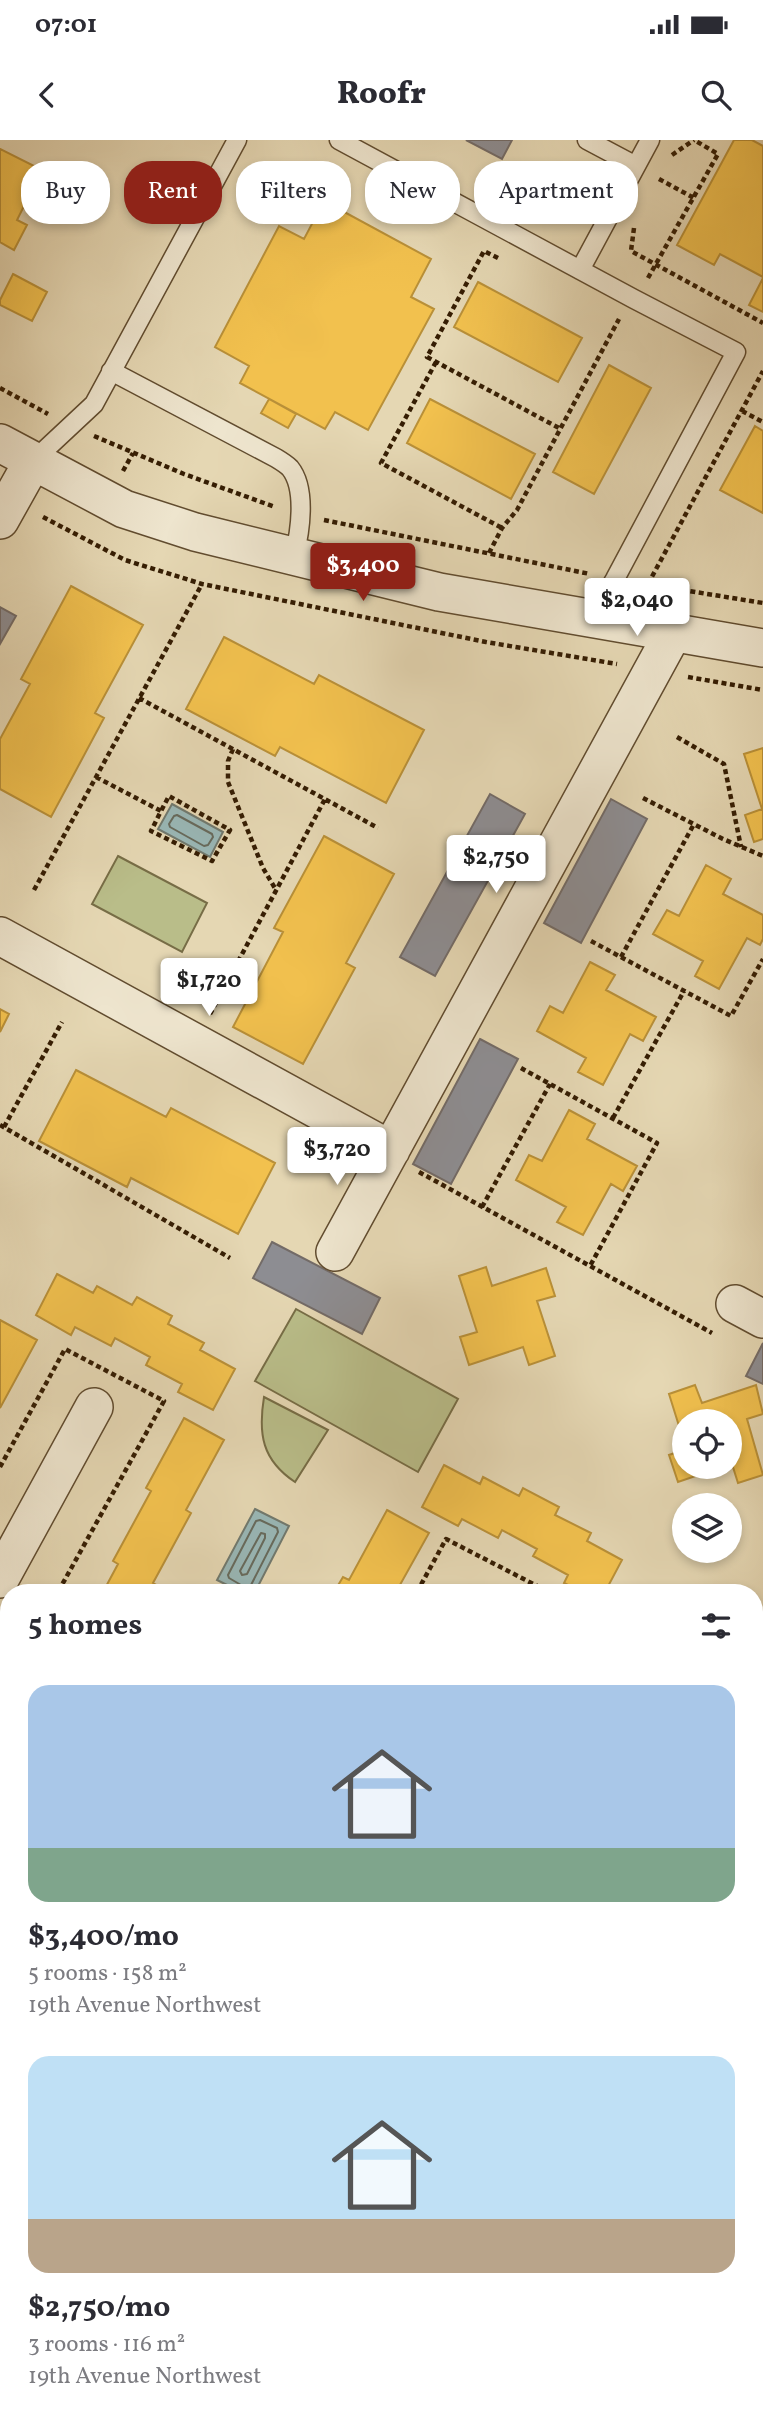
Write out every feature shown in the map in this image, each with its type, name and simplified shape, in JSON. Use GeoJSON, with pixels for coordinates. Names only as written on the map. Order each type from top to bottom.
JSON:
{"type":"FeatureCollection","features":[{"type":"Feature","properties":{"kind":"street"},"geometry":{"type":"LineString","coordinates":[[0,443],[124,509],[195,532],[439,592],[763,648]]}},
{"type":"Feature","properties":{"kind":"street"},"geometry":{"type":"LineString","coordinates":[[5,510],[33,461]]}},
{"type":"Feature","properties":{"kind":"street"},"geometry":{"type":"LineString","coordinates":[[335,1252],[403,1160],[673,633]]}},
{"type":"Feature","properties":{"kind":"street"},"geometry":{"type":"LineString","coordinates":[[0,936],[403,1160]]}},
{"type":"Feature","properties":{"kind":"street"},"geometry":{"type":"LineString","coordinates":[[0,1579],[94,1407]]}},
{"type":"Feature","properties":{"kind":"lane"},"geometry":{"type":"LineString","coordinates":[[33,461],[94,404],[237,140]]}},
{"type":"Feature","properties":{"kind":"lane"},"geometry":{"type":"LineString","coordinates":[[339,140],[736,352],[592,618]]}},
{"type":"Feature","properties":{"kind":"lane"},"geometry":{"type":"LineString","coordinates":[[587,140],[627,161]]}},
{"type":"Feature","properties":{"kind":"lane"},"geometry":{"type":"LineString","coordinates":[[638,162],[650,140]]}},
{"type":"Feature","properties":{"kind":"lane"},"geometry":{"type":"LineString","coordinates":[[580,270],[605,224]]}},
{"type":"Feature","properties":{"kind":"lane"},"geometry":{"type":"LineString","coordinates":[[111,371],[289,467],[295,478],[301,514],[300,533],[294,556]]}},
{"type":"Feature","properties":{"kind":"path"},"geometry":{"type":"LineString","coordinates":[[657,265],[718,154],[694,140],[671,157]]}},
{"type":"Feature","properties":{"kind":"path"},"geometry":{"type":"LineString","coordinates":[[654,189],[665,168]]}},
{"type":"Feature","properties":{"kind":"path"},"geometry":{"type":"LineString","coordinates":[[659,179],[694,198]]}},
{"type":"Feature","properties":{"kind":"path"},"geometry":{"type":"LineString","coordinates":[[636,224],[631,251],[763,323]]}},
{"type":"Feature","properties":{"kind":"path"},"geometry":{"type":"LineString","coordinates":[[509,264],[484,251],[427,357],[559,428]]}},
{"type":"Feature","properties":{"kind":"path"},"geometry":{"type":"LineString","coordinates":[[489,553],[502,528],[517,510],[618,321],[606,315]]}},
{"type":"Feature","properties":{"kind":"path"},"geometry":{"type":"LineString","coordinates":[[436,362],[381,463],[502,528]]}},
{"type":"Feature","properties":{"kind":"path"},"geometry":{"type":"LineString","coordinates":[[648,584],[763,371]]}},
{"type":"Feature","properties":{"kind":"path"},"geometry":{"type":"LineString","coordinates":[[742,411],[763,422]]}},
{"type":"Feature","properties":{"kind":"path"},"geometry":{"type":"LineString","coordinates":[[133,453],[222,489],[301,514],[366,530],[615,579],[763,603]]}},
{"type":"Feature","properties":{"kind":"path"},"geometry":{"type":"LineString","coordinates":[[5,510],[125,560],[202,584],[486,642],[763,690]]}},
{"type":"Feature","properties":{"kind":"path"},"geometry":{"type":"LineString","coordinates":[[34,890],[202,584]]}},
{"type":"Feature","properties":{"kind":"path"},"geometry":{"type":"LineString","coordinates":[[139,698],[378,828]]}},
{"type":"Feature","properties":{"kind":"path"},"geometry":{"type":"LineString","coordinates":[[677,737],[724,764],[741,847]]}},
{"type":"Feature","properties":{"kind":"path"},"geometry":{"type":"LineString","coordinates":[[233,749],[228,761],[228,782],[263,868],[276,890]]}},
{"type":"Feature","properties":{"kind":"path"},"geometry":{"type":"LineString","coordinates":[[96,778],[161,811]]}},
{"type":"Feature","properties":{"kind":"path"},"geometry":{"type":"LineString","coordinates":[[169,796],[230,830],[212,861],[150,831],[161,811],[169,796]]}},
{"type":"Feature","properties":{"kind":"path"},"geometry":{"type":"LineString","coordinates":[[643,798],[763,856]]}},
{"type":"Feature","properties":{"kind":"path"},"geometry":{"type":"LineString","coordinates":[[195,1042],[325,799]]}},
{"type":"Feature","properties":{"kind":"path"},"geometry":{"type":"LineString","coordinates":[[621,957],[694,824]]}},
{"type":"Feature","properties":{"kind":"path"},"geometry":{"type":"LineString","coordinates":[[591,941],[732,1016],[763,959]]}},
{"type":"Feature","properties":{"kind":"path"},"geometry":{"type":"LineString","coordinates":[[613,1118],[684,991]]}},
{"type":"Feature","properties":{"kind":"path"},"geometry":{"type":"LineString","coordinates":[[62,1022],[2,1126],[230,1258]]}},
{"type":"Feature","properties":{"kind":"path"},"geometry":{"type":"LineString","coordinates":[[521,1068],[657,1143],[590,1266]]}},
{"type":"Feature","properties":{"kind":"path"},"geometry":{"type":"LineString","coordinates":[[482,1207],[550,1084]]}},
{"type":"Feature","properties":{"kind":"path"},"geometry":{"type":"LineString","coordinates":[[403,1160],[482,1207],[713,1334]]}},
{"type":"Feature","properties":{"kind":"path"},"geometry":{"type":"LineString","coordinates":[[420,1584],[446,1538],[534,1584]]}},
{"type":"Feature","properties":{"kind":"green space"},"geometry":{"type":"Polygon","coordinates":[[[118,856],[207,903],[182,952],[92,904],[118,856]]]}},
{"type":"Feature","properties":{"kind":"green space"},"geometry":{"type":"Polygon","coordinates":[[[296,1309],[458,1399],[418,1472],[255,1381],[296,1309]]]}},
{"type":"Feature","properties":{"kind":"green space"},"geometry":{"type":"Polygon","coordinates":[[[264,1397],[328,1430],[295,1482],[275,1465],[265,1445],[262,1434],[264,1397]]]}},
{"type":"Feature","properties":{"kind":"water"},"geometry":{"type":"Polygon","coordinates":[[[172,804],[223,832],[210,857],[158,829],[172,804]]]}},
{"type":"Feature","properties":{"kind":"water"},"geometry":{"type":"Polygon","coordinates":[[[255,1509],[289,1526],[259,1584],[225,1584],[217,1580],[255,1509]]]}},
{"type":"Feature","properties":{"kind":"building: Homes"},"geometry":{"type":"Polygon","coordinates":[[[734,140],[752,140],[763,146],[763,277],[720,254],[714,265],[677,245],[734,140]]]}},
{"type":"Feature","properties":{"kind":"building: Homes"},"geometry":{"type":"Polygon","coordinates":[[[0,149],[24,161],[21,161],[21,212],[17,220],[27,225],[14,250],[0,242],[0,149]]]}},
{"type":"Feature","properties":{"kind":"building: Homes"},"geometry":{"type":"Polygon","coordinates":[[[351,216],[431,259],[411,297],[434,309],[368,430],[335,412],[325,429],[240,383],[249,366],[215,347],[279,226],[304,239],[312,224],[351,224],[351,216]]]}},
{"type":"Feature","properties":{"kind":"building: Homes"},"geometry":{"type":"Polygon","coordinates":[[[13,274],[47,292],[32,321],[0,305],[13,274]]]}},
{"type":"Feature","properties":{"kind":"building: Homes"},"geometry":{"type":"Polygon","coordinates":[[[763,278],[763,312],[749,305],[763,278]]]}},
{"type":"Feature","properties":{"kind":"building: Homes"},"geometry":{"type":"Polygon","coordinates":[[[478,282],[582,338],[558,382],[454,327],[478,282]]]}},
{"type":"Feature","properties":{"kind":"building: Homes"},"geometry":{"type":"Polygon","coordinates":[[[609,365],[651,388],[594,494],[553,472],[609,365]]]}},
{"type":"Feature","properties":{"kind":"building: Homes"},"geometry":{"type":"Polygon","coordinates":[[[269,399],[296,414],[288,428],[261,413],[269,399]]]}},
{"type":"Feature","properties":{"kind":"building: Homes"},"geometry":{"type":"Polygon","coordinates":[[[430,399],[535,454],[511,499],[407,443],[430,399]]]}},
{"type":"Feature","properties":{"kind":"building: Homes"},"geometry":{"type":"Polygon","coordinates":[[[755,426],[763,431],[763,513],[720,490],[755,426]]]}},
{"type":"Feature","properties":{"kind":"building: Homes"},"geometry":{"type":"Polygon","coordinates":[[[71,586],[143,625],[95,713],[104,718],[51,817],[0,789],[0,739],[30,684],[21,679],[71,586]]]}},
{"type":"Feature","properties":{"kind":"building: Homes"},"geometry":{"type":"Polygon","coordinates":[[[224,637],[314,684],[319,675],[424,730],[386,803],[280,747],[275,756],[186,709],[224,637]]]}},
{"type":"Feature","properties":{"kind":"building: Homes"},"geometry":{"type":"Polygon","coordinates":[[[763,748],[763,839],[754,842],[745,815],[762,809],[744,754],[763,748]]]}},
{"type":"Feature","properties":{"kind":"building: Homes"},"geometry":{"type":"Polygon","coordinates":[[[324,836],[394,874],[346,963],[355,968],[303,1064],[233,1027],[283,932],[274,928],[324,836]]]}},
{"type":"Feature","properties":{"kind":"building: Homes"},"geometry":{"type":"Polygon","coordinates":[[[706,865],[731,879],[723,894],[763,915],[763,939],[760,945],[747,938],[719,989],[695,976],[703,961],[653,934],[667,910],[679,916],[706,865]]]}},
{"type":"Feature","properties":{"kind":"building: Homes"},"geometry":{"type":"Polygon","coordinates":[[[590,962],[615,975],[606,990],[656,1017],[643,1041],[630,1034],[603,1085],[578,1072],[586,1058],[537,1031],[550,1006],[563,1013],[590,962]]]}},
{"type":"Feature","properties":{"kind":"building: Homes"},"geometry":{"type":"Polygon","coordinates":[[[0,1009],[9,1014],[0,1032],[0,1009]]]}},
{"type":"Feature","properties":{"kind":"building: Homes"},"geometry":{"type":"Polygon","coordinates":[[[76,1070],[166,1117],[171,1108],[275,1163],[238,1234],[131,1178],[127,1187],[39,1141],[76,1070]]]}},
{"type":"Feature","properties":{"kind":"building: Homes"},"geometry":{"type":"Polygon","coordinates":[[[569,1110],[595,1124],[587,1139],[637,1166],[623,1191],[611,1184],[583,1235],[557,1222],[566,1207],[516,1180],[529,1155],[542,1161],[569,1110]]]}},
{"type":"Feature","properties":{"kind":"building: Homes"},"geometry":{"type":"Polygon","coordinates":[[[486,1267],[492,1286],[546,1268],[555,1296],[537,1301],[555,1356],[529,1365],[523,1347],[469,1365],[460,1337],[477,1332],[459,1276],[486,1267]]]}},
{"type":"Feature","properties":{"kind":"building: Homes"},"geometry":{"type":"Polygon","coordinates":[[[57,1274],[93,1293],[97,1286],[132,1305],[137,1297],[172,1316],[168,1324],[204,1343],[200,1350],[235,1369],[213,1410],[178,1392],[182,1384],[146,1365],[150,1357],[115,1338],[111,1346],[75,1327],[71,1335],[36,1315],[57,1274]]]}},
{"type":"Feature","properties":{"kind":"building: Homes"},"geometry":{"type":"Polygon","coordinates":[[[0,1320],[37,1340],[0,1408],[0,1320]]]}},
{"type":"Feature","properties":{"kind":"building: Homes"},"geometry":{"type":"Polygon","coordinates":[[[695,1385],[702,1403],[756,1385],[763,1414],[747,1419],[763,1475],[738,1483],[737,1479],[742,1479],[742,1409],[674,1409],[669,1394],[695,1385]]]}},
{"type":"Feature","properties":{"kind":"building: Homes"},"geometry":{"type":"Polygon","coordinates":[[[184,1418],[224,1440],[186,1510],[191,1513],[155,1584],[107,1584],[118,1564],[113,1561],[151,1491],[146,1488],[184,1418]]]}},
{"type":"Feature","properties":{"kind":"building: Homes"},"geometry":{"type":"Polygon","coordinates":[[[444,1465],[480,1484],[483,1477],[519,1496],[523,1488],[559,1507],[555,1515],[591,1533],[587,1541],[622,1560],[609,1584],[566,1584],[564,1583],[568,1575],[533,1556],[537,1549],[502,1530],[498,1538],[462,1519],[458,1526],[422,1507],[444,1465]]]}},
{"type":"Feature","properties":{"kind":"building: Homes"},"geometry":{"type":"Polygon","coordinates":[[[387,1510],[429,1533],[400,1584],[339,1584],[343,1577],[349,1580],[387,1510]]]}},
{"type":"Feature","properties":{"kind":"building: Industry"},"geometry":{"type":"Polygon","coordinates":[[[466,140],[512,140],[502,159],[466,140]]]}},
{"type":"Feature","properties":{"kind":"building: Industry"},"geometry":{"type":"Polygon","coordinates":[[[0,607],[16,616],[0,644],[0,607]]]}},
{"type":"Feature","properties":{"kind":"building: Industry"},"geometry":{"type":"Polygon","coordinates":[[[490,794],[525,814],[435,976],[400,957],[490,794]]]}},
{"type":"Feature","properties":{"kind":"building: Industry"},"geometry":{"type":"Polygon","coordinates":[[[611,799],[647,819],[581,943],[544,923],[611,799]]]}},
{"type":"Feature","properties":{"kind":"building: Industry"},"geometry":{"type":"Polygon","coordinates":[[[480,1039],[518,1059],[451,1184],[413,1164],[480,1039]]]}},
{"type":"Feature","properties":{"kind":"building: Industry"},"geometry":{"type":"Polygon","coordinates":[[[272,1242],[380,1298],[362,1334],[253,1278],[272,1242]]]}},
{"type":"Feature","properties":{"kind":"building: Industry"},"geometry":{"type":"Polygon","coordinates":[[[763,1343],[763,1384],[746,1376],[763,1343]]]}}]}
